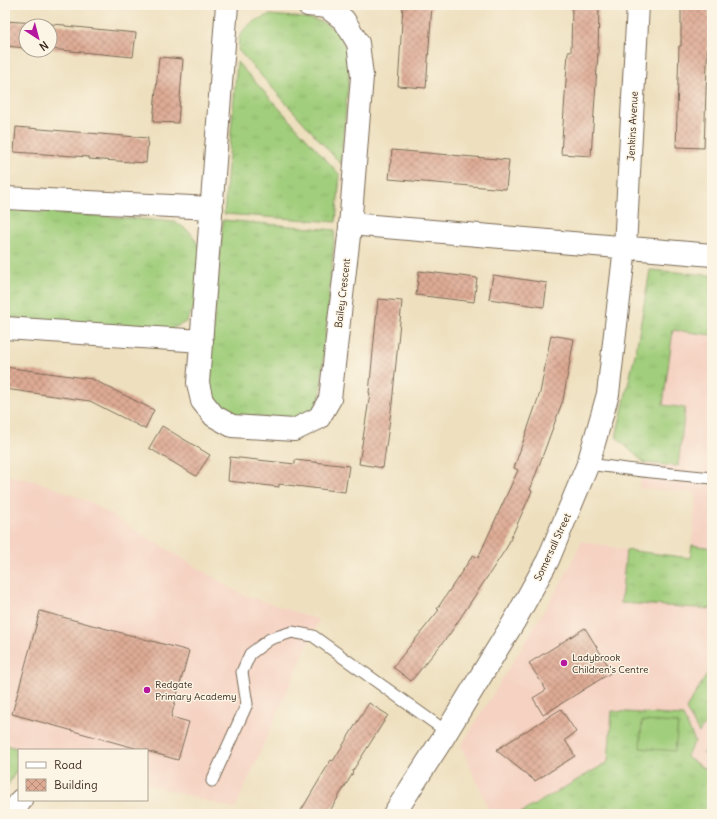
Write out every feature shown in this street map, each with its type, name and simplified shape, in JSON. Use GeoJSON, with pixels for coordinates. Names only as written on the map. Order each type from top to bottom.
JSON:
{"type":"FeatureCollection","features":[{"type":"Feature","properties":{"kind":"street","name":"Bailey Crescent"},"geometry":{"type":"LineString","coordinates":[[227,5],[198,383],[202,401],[214,416],[232,426],[294,430],[318,418],[330,399],[350,224],[362,76],[358,43],[344,20],[327,7],[308,5]]}},
{"type":"Feature","properties":{"kind":"street","name":"Jenkins Avenue"},"geometry":{"type":"LineString","coordinates":[[625,247],[638,5]]}},
{"type":"Feature","properties":{"kind":"street"},"geometry":{"type":"LineString","coordinates":[[5,198],[212,208]]}},
{"type":"Feature","properties":{"kind":"street"},"geometry":{"type":"LineString","coordinates":[[350,224],[712,255]]}},
{"type":"Feature","properties":{"kind":"street","name":"Somersall Street"},"geometry":{"type":"LineString","coordinates":[[394,814],[447,732],[515,620],[548,560],[588,464],[608,394],[625,247]]}},
{"type":"Feature","properties":{"kind":"street"},"geometry":{"type":"LineString","coordinates":[[5,328],[202,341]]}},
{"type":"Feature","properties":{"kind":"street"},"geometry":{"type":"LineString","coordinates":[[12,814],[20,801]]}},
{"type":"Feature","properties":{"kind":"lane"},"geometry":{"type":"LineString","coordinates":[[588,464],[712,478]]}},
{"type":"Feature","properties":{"kind":"lane"},"geometry":{"type":"LineString","coordinates":[[212,781],[247,704],[242,672],[250,654],[270,639],[292,632],[313,636],[447,732]]}},
{"type":"Feature","properties":{"kind":"shaded area"},"geometry":{"type":"Polygon","coordinates":[[[650,270],[712,275],[712,814],[491,814],[461,746],[562,581],[582,541],[626,550],[691,558],[696,493],[639,488],[644,463],[616,437],[636,350],[650,270]]]}},
{"type":"Feature","properties":{"kind":"shaded area","name":"Redgate Primary Academy"},"geometry":{"type":"Polygon","coordinates":[[[5,475],[39,482],[90,502],[239,593],[319,620],[235,809],[148,784],[148,749],[21,749],[5,745],[5,475]]]}},
{"type":"Feature","properties":{"kind":"green space"},"geometry":{"type":"Polygon","coordinates":[[[269,15],[298,17],[322,22],[331,27],[339,35],[346,47],[350,63],[341,164],[238,50],[239,38],[244,29],[269,15]]]}},
{"type":"Feature","properties":{"kind":"green space"},"geometry":{"type":"Polygon","coordinates":[[[237,62],[340,175],[336,222],[224,214],[237,62]]]}},
{"type":"Feature","properties":{"kind":"green space"},"geometry":{"type":"Polygon","coordinates":[[[5,208],[176,222],[191,233],[200,248],[195,306],[186,322],[167,331],[5,318],[5,208]]]}},
{"type":"Feature","properties":{"kind":"green space"},"geometry":{"type":"Polygon","coordinates":[[[223,220],[335,230],[320,398],[314,408],[303,416],[291,420],[233,415],[220,407],[211,397],[208,385],[223,220]]]}},
{"type":"Feature","properties":{"kind":"green space"},"geometry":{"type":"Polygon","coordinates":[[[650,270],[712,275],[712,335],[673,330],[663,405],[685,408],[678,466],[644,463],[616,437],[636,350],[650,270]]]}},
{"type":"Feature","properties":{"kind":"green space"},"geometry":{"type":"Polygon","coordinates":[[[692,545],[712,548],[712,609],[621,603],[626,550],[690,558],[692,545]]]}},
{"type":"Feature","properties":{"kind":"green space"},"geometry":{"type":"Polygon","coordinates":[[[712,666],[712,712],[699,733],[686,709],[712,666]]]}},
{"type":"Feature","properties":{"kind":"green space"},"geometry":{"type":"Polygon","coordinates":[[[612,711],[683,716],[695,741],[686,757],[712,773],[712,814],[519,814],[608,762],[612,711]]]}},
{"type":"Feature","properties":{"kind":"green space"},"geometry":{"type":"Polygon","coordinates":[[[642,721],[678,723],[675,751],[640,748],[642,721]]]}},
{"type":"Feature","properties":{"kind":"green space"},"geometry":{"type":"Polygon","coordinates":[[[712,738],[712,759],[703,753],[712,738]]]}},
{"type":"Feature","properties":{"kind":"green space"},"geometry":{"type":"Polygon","coordinates":[[[5,745],[21,749],[18,749],[18,768],[5,790],[5,745]]]}},
{"type":"Feature","properties":{"kind":"building"},"geometry":{"type":"Polygon","coordinates":[[[403,5],[432,5],[426,88],[398,86],[403,5]]]}},
{"type":"Feature","properties":{"kind":"building"},"geometry":{"type":"Polygon","coordinates":[[[572,5],[599,5],[598,53],[591,156],[561,154],[568,52],[571,52],[572,5]]]}},
{"type":"Feature","properties":{"kind":"building"},"geometry":{"type":"Polygon","coordinates":[[[681,5],[709,5],[704,148],[676,147],[679,46],[681,46],[681,5]]]}},
{"type":"Feature","properties":{"kind":"building"},"geometry":{"type":"Polygon","coordinates":[[[5,21],[18,22],[18,47],[5,46],[5,21]]]}},
{"type":"Feature","properties":{"kind":"building"},"geometry":{"type":"Polygon","coordinates":[[[58,25],[136,33],[133,57],[58,50],[58,25]]]}},
{"type":"Feature","properties":{"kind":"building"},"geometry":{"type":"Polygon","coordinates":[[[159,57],[183,59],[178,123],[153,122],[159,57]]]}},
{"type":"Feature","properties":{"kind":"building"},"geometry":{"type":"Polygon","coordinates":[[[16,127],[148,138],[146,163],[89,159],[89,157],[14,152],[16,127]]]}},
{"type":"Feature","properties":{"kind":"building"},"geometry":{"type":"Polygon","coordinates":[[[392,150],[509,160],[506,189],[389,179],[392,150]]]}},
{"type":"Feature","properties":{"kind":"building"},"geometry":{"type":"Polygon","coordinates":[[[419,271],[477,278],[474,302],[416,295],[419,271]]]}},
{"type":"Feature","properties":{"kind":"building"},"geometry":{"type":"Polygon","coordinates":[[[493,275],[547,283],[544,307],[489,299],[493,275]]]}},
{"type":"Feature","properties":{"kind":"building"},"geometry":{"type":"Polygon","coordinates":[[[378,299],[402,301],[392,404],[383,468],[359,464],[370,393],[378,299]]]}},
{"type":"Feature","properties":{"kind":"building"},"geometry":{"type":"Polygon","coordinates":[[[551,335],[574,339],[563,400],[530,490],[532,491],[507,547],[449,635],[411,681],[393,667],[439,610],[437,609],[473,555],[478,558],[518,470],[514,468],[540,393],[551,335]]]}},
{"type":"Feature","properties":{"kind":"building"},"geometry":{"type":"Polygon","coordinates":[[[5,367],[92,379],[154,410],[145,429],[90,401],[5,389],[5,367]]]}},
{"type":"Feature","properties":{"kind":"building"},"geometry":{"type":"Polygon","coordinates":[[[162,426],[210,455],[196,476],[149,448],[162,426]]]}},
{"type":"Feature","properties":{"kind":"building"},"geometry":{"type":"Polygon","coordinates":[[[230,457],[295,464],[295,460],[349,466],[345,492],[279,484],[279,487],[228,481],[230,457]]]}},
{"type":"Feature","properties":{"kind":"building"},"geometry":{"type":"Polygon","coordinates":[[[40,611],[189,651],[171,717],[189,722],[178,760],[148,751],[148,749],[138,749],[12,714],[40,611]]]}},
{"type":"Feature","properties":{"kind":"building"},"geometry":{"type":"Polygon","coordinates":[[[585,628],[612,672],[543,715],[533,698],[546,690],[529,663],[585,628]]]}},
{"type":"Feature","properties":{"kind":"building"},"geometry":{"type":"Polygon","coordinates":[[[369,703],[388,715],[352,772],[353,773],[328,814],[299,814],[331,760],[333,761],[369,703]]]}},
{"type":"Feature","properties":{"kind":"building"},"geometry":{"type":"Polygon","coordinates":[[[561,709],[576,732],[565,740],[575,756],[535,781],[496,750],[561,709]]]}},
{"type":"Feature","properties":{"kind":"place","name":"Ladybrook Children's Centre"},"geometry":{"type":"Point","coordinates":[564,663]}},
{"type":"Feature","properties":{"kind":"place","name":"Redgate Primary Academy"},"geometry":{"type":"Point","coordinates":[147,690]}}]}
